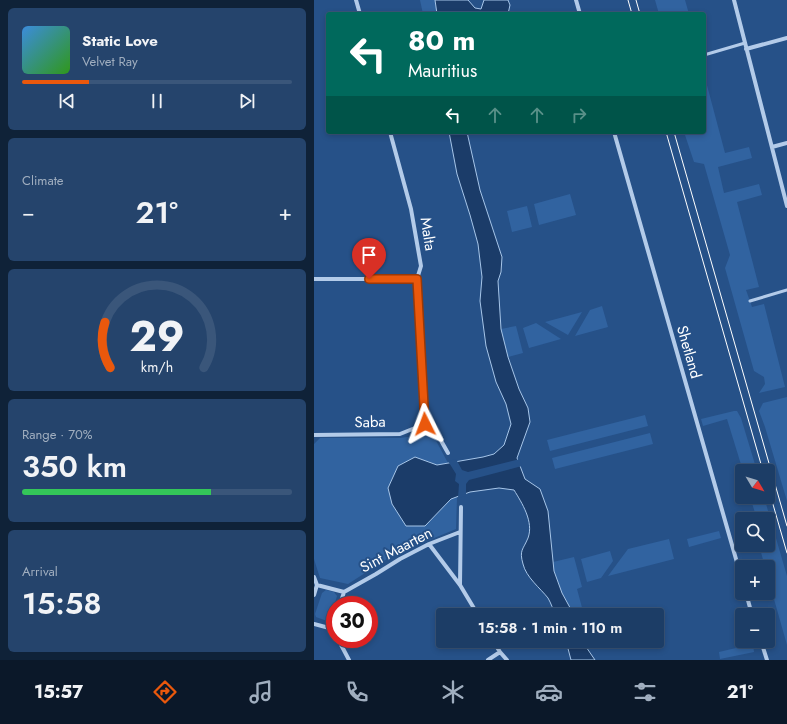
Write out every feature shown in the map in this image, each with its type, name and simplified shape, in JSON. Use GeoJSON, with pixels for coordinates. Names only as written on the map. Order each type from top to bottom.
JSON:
{"type":"FeatureCollection","features":[{"type":"Feature","properties":{"kind":"street"},"geometry":{"type":"LineString","coordinates":[[356,0],[359,12]]}},
{"type":"Feature","properties":{"kind":"street"},"geometry":{"type":"LineString","coordinates":[[576,0],[579,12]]}},
{"type":"Feature","properties":{"kind":"street"},"geometry":{"type":"LineString","coordinates":[[734,0],[787,206]]}},
{"type":"Feature","properties":{"kind":"street"},"geometry":{"type":"LineString","coordinates":[[746,49],[787,38]]}},
{"type":"Feature","properties":{"kind":"street","name":"Malta"},"geometry":{"type":"LineString","coordinates":[[391,134],[411,209],[421,266],[417,279],[425,424]]}},
{"type":"Feature","properties":{"kind":"street","name":"Shetland"},"geometry":{"type":"LineString","coordinates":[[615,134],[736,560]]}},
{"type":"Feature","properties":{"kind":"street"},"geometry":{"type":"LineString","coordinates":[[772,147],[787,143]]}},
{"type":"Feature","properties":{"kind":"street"},"geometry":{"type":"LineString","coordinates":[[781,185],[787,183]]}},
{"type":"Feature","properties":{"kind":"street"},"geometry":{"type":"LineString","coordinates":[[314,279],[417,279]]}},
{"type":"Feature","properties":{"kind":"street"},"geometry":{"type":"LineString","coordinates":[[425,424],[435,430],[448,453]]}},
{"type":"Feature","properties":{"kind":"street","name":"Saba"},"geometry":{"type":"LineString","coordinates":[[314,435],[400,434],[425,424]]}},
{"type":"Feature","properties":{"kind":"street"},"geometry":{"type":"LineString","coordinates":[[460,585],[461,507]]}},
{"type":"Feature","properties":{"kind":"street","name":"Sint Maarten"},"geometry":{"type":"LineString","coordinates":[[344,592],[429,544],[460,532]]}},
{"type":"Feature","properties":{"kind":"street"},"geometry":{"type":"LineString","coordinates":[[429,544],[460,585],[474,608]]}},
{"type":"Feature","properties":{"kind":"street"},"geometry":{"type":"LineString","coordinates":[[314,577],[317,584],[314,595]]}},
{"type":"Feature","properties":{"kind":"street"},"geometry":{"type":"LineString","coordinates":[[317,584],[344,592],[343,596]]}},
{"type":"Feature","properties":{"kind":"street"},"geometry":{"type":"LineString","coordinates":[[314,624],[326,628]]}},
{"type":"Feature","properties":{"kind":"street"},"geometry":{"type":"LineString","coordinates":[[343,648],[349,660]]}},
{"type":"Feature","properties":{"kind":"street"},"geometry":{"type":"LineString","coordinates":[[497,648],[507,660]]}},
{"type":"Feature","properties":{"kind":"street"},"geometry":{"type":"LineString","coordinates":[[763,648],[767,660]]}},
{"type":"Feature","properties":{"kind":"street"},"geometry":{"type":"LineString","coordinates":[[488,660],[500,652]]}},
{"type":"Feature","properties":{"kind":"lane"},"geometry":{"type":"LineString","coordinates":[[706,53],[745,43]]}},
{"type":"Feature","properties":{"kind":"lane"},"geometry":{"type":"LineString","coordinates":[[750,301],[787,290]]}},
{"type":"Feature","properties":{"kind":"shaded area"},"geometry":{"type":"Polygon","coordinates":[[[420,0],[435,0],[437,12],[423,12],[420,0]]]}},
{"type":"Feature","properties":{"kind":"shaded area"},"geometry":{"type":"Polygon","coordinates":[[[435,0],[468,0],[475,8],[481,9],[484,0],[508,0],[510,5],[508,12],[437,12],[435,0]]]}},
{"type":"Feature","properties":{"kind":"shaded area"},"geometry":{"type":"Polygon","coordinates":[[[655,0],[685,0],[688,12],[658,12],[655,0]]]}},
{"type":"Feature","properties":{"kind":"shaded area"},"geometry":{"type":"Polygon","coordinates":[[[706,82],[725,153],[749,147],[752,158],[718,167],[724,193],[759,184],[762,195],[737,202],[759,287],[746,290],[752,307],[764,304],[785,387],[759,393],[765,384],[764,377],[754,371],[725,268],[730,255],[704,164],[694,162],[685,134],[706,134],[706,82]]]}},
{"type":"Feature","properties":{"kind":"shaded area"},"geometry":{"type":"Polygon","coordinates":[[[449,134],[467,134],[480,190],[502,257],[501,272],[498,281],[501,329],[508,357],[519,389],[528,408],[530,422],[517,458],[525,479],[540,489],[548,511],[554,571],[562,593],[570,608],[553,608],[548,598],[530,578],[525,569],[522,553],[528,538],[529,526],[526,513],[514,490],[499,488],[470,492],[451,499],[425,526],[406,526],[392,504],[388,488],[398,466],[415,457],[437,465],[494,454],[504,445],[511,424],[506,404],[496,382],[486,346],[480,301],[482,277],[478,244],[457,174],[449,134]]]}},
{"type":"Feature","properties":{"kind":"shaded area"},"geometry":{"type":"Polygon","coordinates":[[[570,194],[576,215],[539,225],[534,204],[570,194]]]}},
{"type":"Feature","properties":{"kind":"shaded area"},"geometry":{"type":"Polygon","coordinates":[[[527,206],[532,227],[512,232],[507,211],[527,206]]]}},
{"type":"Feature","properties":{"kind":"shaded area"},"geometry":{"type":"Polygon","coordinates":[[[602,306],[608,327],[575,336],[590,310],[602,306]]]}},
{"type":"Feature","properties":{"kind":"shaded area"},"geometry":{"type":"Polygon","coordinates":[[[582,312],[568,335],[545,322],[582,312]]]}},
{"type":"Feature","properties":{"kind":"shaded area"},"geometry":{"type":"Polygon","coordinates":[[[536,323],[561,339],[529,348],[523,328],[536,323]]]}},
{"type":"Feature","properties":{"kind":"shaded area"},"geometry":{"type":"Polygon","coordinates":[[[516,326],[523,353],[508,357],[501,329],[516,326]]]}},
{"type":"Feature","properties":{"kind":"shaded area"},"geometry":{"type":"Polygon","coordinates":[[[787,397],[787,501],[759,411],[763,403],[787,397]]]}},
{"type":"Feature","properties":{"kind":"shaded area"},"geometry":{"type":"Polygon","coordinates":[[[737,411],[741,418],[755,464],[741,464],[727,419],[703,426],[701,419],[737,411]]]}},
{"type":"Feature","properties":{"kind":"shaded area"},"geometry":{"type":"Polygon","coordinates":[[[645,415],[648,426],[550,451],[547,440],[645,415]]]}},
{"type":"Feature","properties":{"kind":"shaded area"},"geometry":{"type":"Polygon","coordinates":[[[650,433],[653,444],[555,469],[552,458],[650,433]]]}},
{"type":"Feature","properties":{"kind":"shaded area"},"geometry":{"type":"Polygon","coordinates":[[[429,434],[433,435],[448,463],[437,465],[428,461],[398,466],[388,488],[392,504],[425,526],[451,499],[457,497],[456,529],[393,555],[348,584],[320,578],[314,559],[314,444],[320,438],[400,438],[429,434]]]}},
{"type":"Feature","properties":{"kind":"shaded area"},"geometry":{"type":"Polygon","coordinates":[[[752,504],[766,504],[768,512],[755,512],[752,504]]]}},
{"type":"Feature","properties":{"kind":"shaded area"},"geometry":{"type":"Polygon","coordinates":[[[719,531],[721,538],[689,547],[687,539],[719,531]]]}},
{"type":"Feature","properties":{"kind":"shaded area"},"geometry":{"type":"Polygon","coordinates":[[[775,535],[787,576],[787,645],[774,600],[775,560],[763,560],[761,552],[775,552],[775,535]]]}},
{"type":"Feature","properties":{"kind":"shaded area"},"geometry":{"type":"Polygon","coordinates":[[[669,539],[674,559],[608,576],[628,549],[669,539]]]}},
{"type":"Feature","properties":{"kind":"shaded area"},"geometry":{"type":"Polygon","coordinates":[[[610,551],[613,561],[601,578],[587,582],[581,559],[610,551]]]}},
{"type":"Feature","properties":{"kind":"shaded area"},"geometry":{"type":"Polygon","coordinates":[[[574,557],[582,587],[577,589],[582,608],[570,608],[562,593],[554,571],[553,562],[574,557]]]}},
{"type":"Feature","properties":{"kind":"shaded area"},"geometry":{"type":"Polygon","coordinates":[[[326,590],[334,592],[337,596],[326,596],[326,621],[316,617],[315,614],[322,593],[326,590]]]}},
{"type":"Feature","properties":{"kind":"shaded area"},"geometry":{"type":"Polygon","coordinates":[[[568,648],[587,648],[595,660],[571,660],[568,648]]]}},
{"type":"Feature","properties":{"kind":"shaded area"},"geometry":{"type":"Polygon","coordinates":[[[736,648],[754,648],[754,652],[720,659],[719,652],[736,648]]]}},
{"type":"Feature","properties":{"kind":"pier"},"geometry":{"type":"Polygon","coordinates":[[[456,459],[462,470],[468,472],[520,459],[522,466],[469,480],[466,484],[466,496],[458,498],[459,484],[455,481],[456,474],[448,461],[456,459]]]}},
{"type":"Feature","properties":{"kind":"tram line"},"geometry":{"type":"LineString","coordinates":[[628,0],[631,12]]}},
{"type":"Feature","properties":{"kind":"tram line"},"geometry":{"type":"LineString","coordinates":[[636,0],[639,12]]}},
{"type":"Feature","properties":{"kind":"tram line"},"geometry":{"type":"LineString","coordinates":[[667,134],[761,464]]}},
{"type":"Feature","properties":{"kind":"tram line"},"geometry":{"type":"LineString","coordinates":[[675,134],[787,526]]}},
{"type":"Feature","properties":{"kind":"tram line"},"geometry":{"type":"LineString","coordinates":[[773,504],[787,553]]}},
{"type":"Feature","properties":{"kind":"route"},"geometry":{"type":"LineString","coordinates":[[369,279],[417,279],[425,424]]}}]}
